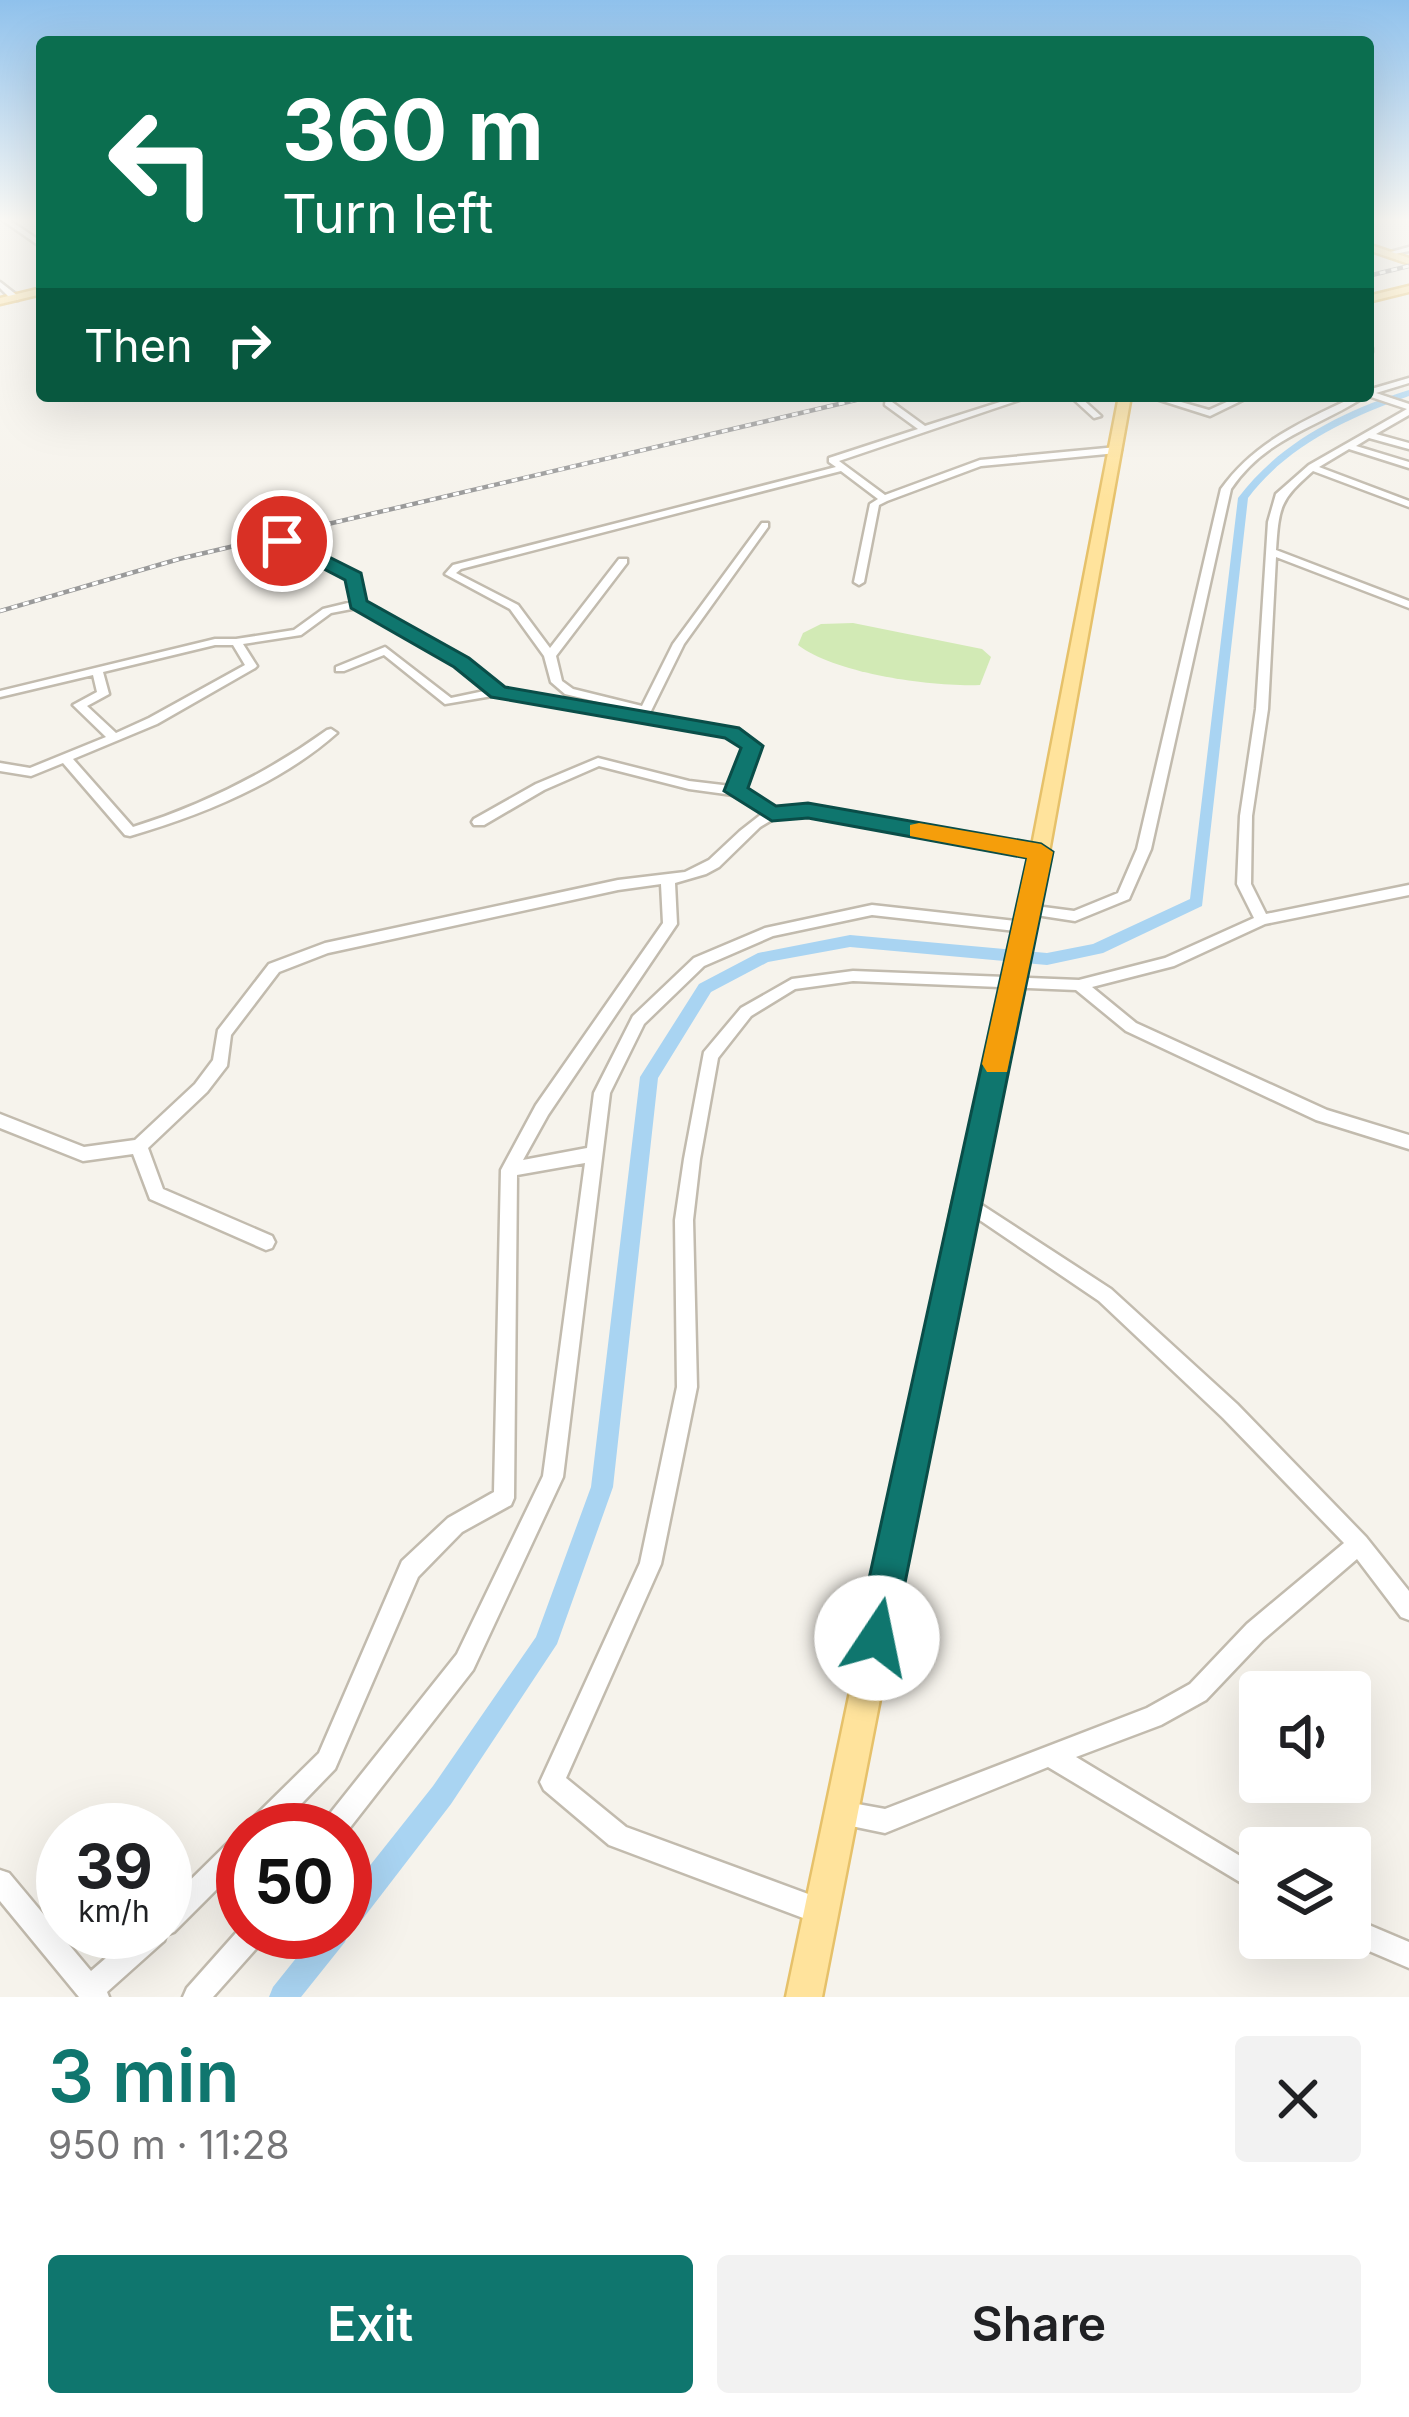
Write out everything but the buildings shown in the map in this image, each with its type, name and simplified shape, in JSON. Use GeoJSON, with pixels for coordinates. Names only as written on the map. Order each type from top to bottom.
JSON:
{"type":"FeatureCollection","features":[{"type":"Feature","properties":{"kind":"main road"},"geometry":{"type":"LineString","coordinates":[[803,1997],[965,1201],[1016,980],[1124,402]]}},
{"type":"Feature","properties":{"kind":"street"},"geometry":{"type":"LineString","coordinates":[[1374,392],[1409,380]]}},
{"type":"Feature","properties":{"kind":"street"},"geometry":{"type":"LineString","coordinates":[[1374,396],[1409,408]]}},
{"type":"Feature","properties":{"kind":"street"},"geometry":{"type":"LineString","coordinates":[[888,402],[926,428]]}},
{"type":"Feature","properties":{"kind":"street"},"geometry":{"type":"LineString","coordinates":[[884,500],[832,460],[1008,402]]}},
{"type":"Feature","properties":{"kind":"street"},"geometry":{"type":"LineString","coordinates":[[1081,402],[1097,416]]}},
{"type":"Feature","properties":{"kind":"street"},"geometry":{"type":"LineString","coordinates":[[1172,402],[1210,413],[1234,402]]}},
{"type":"Feature","properties":{"kind":"street"},"geometry":{"type":"LineString","coordinates":[[355,1803],[465,1661],[553,1477],[602,1094],[638,1020],[699,962],[770,932],[872,910],[1026,919],[1075,916],[1124,896],[1144,849],[1226,489],[1240,464],[1262,448],[1352,402]]}},
{"type":"Feature","properties":{"kind":"street"},"geometry":{"type":"LineString","coordinates":[[1262,920],[1244,884],[1246,816],[1262,709],[1273,522],[1281,494],[1312,467],[1409,408]]}},
{"type":"Feature","properties":{"kind":"street"},"geometry":{"type":"LineString","coordinates":[[1370,435],[1409,446]]}},
{"type":"Feature","properties":{"kind":"street"},"geometry":{"type":"LineString","coordinates":[[1348,446],[1409,465]]}},
{"type":"Feature","properties":{"kind":"street"},"geometry":{"type":"LineString","coordinates":[[859,582],[875,504],[980,464],[1117,450]]}},
{"type":"Feature","properties":{"kind":"street"},"geometry":{"type":"LineString","coordinates":[[1312,467],[1409,504]]}},
{"type":"Feature","properties":{"kind":"street"},"geometry":{"type":"LineString","coordinates":[[736,791],[752,746],[731,732],[569,692],[556,682],[550,656],[514,607],[450,574],[457,566],[840,469]]}},
{"type":"Feature","properties":{"kind":"street"},"geometry":{"type":"LineString","coordinates":[[644,713],[679,644],[765,525]]}},
{"type":"Feature","properties":{"kind":"street"},"geometry":{"type":"LineString","coordinates":[[282,541],[354,577],[358,604]]}},
{"type":"Feature","properties":{"kind":"street"},"geometry":{"type":"LineString","coordinates":[[1272,552],[1409,604]]}},
{"type":"Feature","properties":{"kind":"street"},"geometry":{"type":"LineString","coordinates":[[550,656],[622,561]]}},
{"type":"Feature","properties":{"kind":"street"},"geometry":{"type":"LineString","coordinates":[[0,694],[215,642],[298,633],[327,611],[358,604],[461,662],[498,692]]}},
{"type":"Feature","properties":{"kind":"street"},"geometry":{"type":"LineString","coordinates":[[0,767],[31,772],[154,721],[251,665],[236,642]]}},
{"type":"Feature","properties":{"kind":"street"},"geometry":{"type":"LineString","coordinates":[[340,669],[386,650],[449,702],[498,692],[644,713]]}},
{"type":"Feature","properties":{"kind":"street"},"geometry":{"type":"LineString","coordinates":[[98,673],[103,694],[79,706],[114,737]]}},
{"type":"Feature","properties":{"kind":"street"},"geometry":{"type":"LineString","coordinates":[[65,758],[130,832],[174,820],[293,761],[332,733]]}},
{"type":"Feature","properties":{"kind":"street"},"geometry":{"type":"LineString","coordinates":[[479,823],[540,787],[598,762],[689,785],[736,791],[772,814],[808,811],[1041,852]]}},
{"type":"Feature","properties":{"kind":"street"},"geometry":{"type":"LineString","coordinates":[[0,1121],[83,1154],[139,1146],[201,1088],[220,1062],[223,1034],[274,968],[325,948],[692,878],[722,860],[772,814]]}},
{"type":"Feature","properties":{"kind":"street"},"geometry":{"type":"LineString","coordinates":[[286,1803],[327,1761],[410,1569],[455,1525],[504,1498],[509,1170],[542,1110],[670,924],[668,879]]}},
{"type":"Feature","properties":{"kind":"street"},"geometry":{"type":"LineString","coordinates":[[820,1912],[618,1836],[552,1782],[650,1564],[687,1387],[684,1220],[710,1056],[746,1012],[792,984],[853,976],[1079,985],[1169,962],[1262,920],[1409,890]]}},
{"type":"Feature","properties":{"kind":"street"},"geometry":{"type":"LineString","coordinates":[[1079,985],[1131,1027],[1322,1115],[1409,1142]]}},
{"type":"Feature","properties":{"kind":"street"},"geometry":{"type":"LineString","coordinates":[[139,1146],[156,1194],[266,1242]]}},
{"type":"Feature","properties":{"kind":"street"},"geometry":{"type":"LineString","coordinates":[[509,1170],[593,1154]]}},
{"type":"Feature","properties":{"kind":"street"},"geometry":{"type":"LineString","coordinates":[[965,1201],[1105,1294],[1231,1411],[1358,1544],[1409,1609]]}},
{"type":"Feature","properties":{"kind":"street"},"geometry":{"type":"LineString","coordinates":[[841,1813],[885,1821],[1153,1717],[1198,1692],[1255,1632],[1358,1544]]}},
{"type":"Feature","properties":{"kind":"street"},"geometry":{"type":"LineString","coordinates":[[1050,1755],[1239,1869]]}},
{"type":"Feature","properties":{"kind":"street"},"geometry":{"type":"LineString","coordinates":[[192,1896],[216,1873]]}},
{"type":"Feature","properties":{"kind":"street"},"geometry":{"type":"LineString","coordinates":[[0,1882],[93,1994],[128,1959]]}},
{"type":"Feature","properties":{"kind":"street"},"geometry":{"type":"LineString","coordinates":[[1371,1939],[1409,1955]]}},
{"type":"Feature","properties":{"kind":"street"},"geometry":{"type":"LineString","coordinates":[[196,1997],[230,1959]]}},
{"type":"Feature","properties":{"kind":"green space"},"geometry":{"type":"Polygon","coordinates":[[[853,623],[982,649],[991,657],[980,685],[937,684],[860,671],[798,645],[803,633],[821,624],[853,623]]]}},
{"type":"Feature","properties":{"kind":"waterway"},"geometry":{"type":"LineString","coordinates":[[372,1884],[442,1795],[545,1644],[602,1487],[649,1077],[705,988],[764,957],[850,941],[1047,959],[1097,949],[1197,902],[1243,498],[1275,462],[1317,433],[1409,393]]}},
{"type":"Feature","properties":{"kind":"waterway"},"geometry":{"type":"LineString","coordinates":[[283,1997],[313,1959]]}},
{"type":"Feature","properties":{"kind":"railway"},"geometry":{"type":"LineString","coordinates":[[0,611],[179,559],[847,402]]}},
{"type":"Feature","properties":{"kind":"slow traffic"},"geometry":{"type":"LineString","coordinates":[[919,831],[1041,852],[997,1064]]}},
{"type":"Feature","properties":{"kind":"route"},"geometry":{"type":"LineString","coordinates":[[282,541],[354,577],[358,604],[461,662],[498,692],[731,732],[752,746],[736,791],[772,814],[808,811],[1041,852],[877,1638]]}}]}
